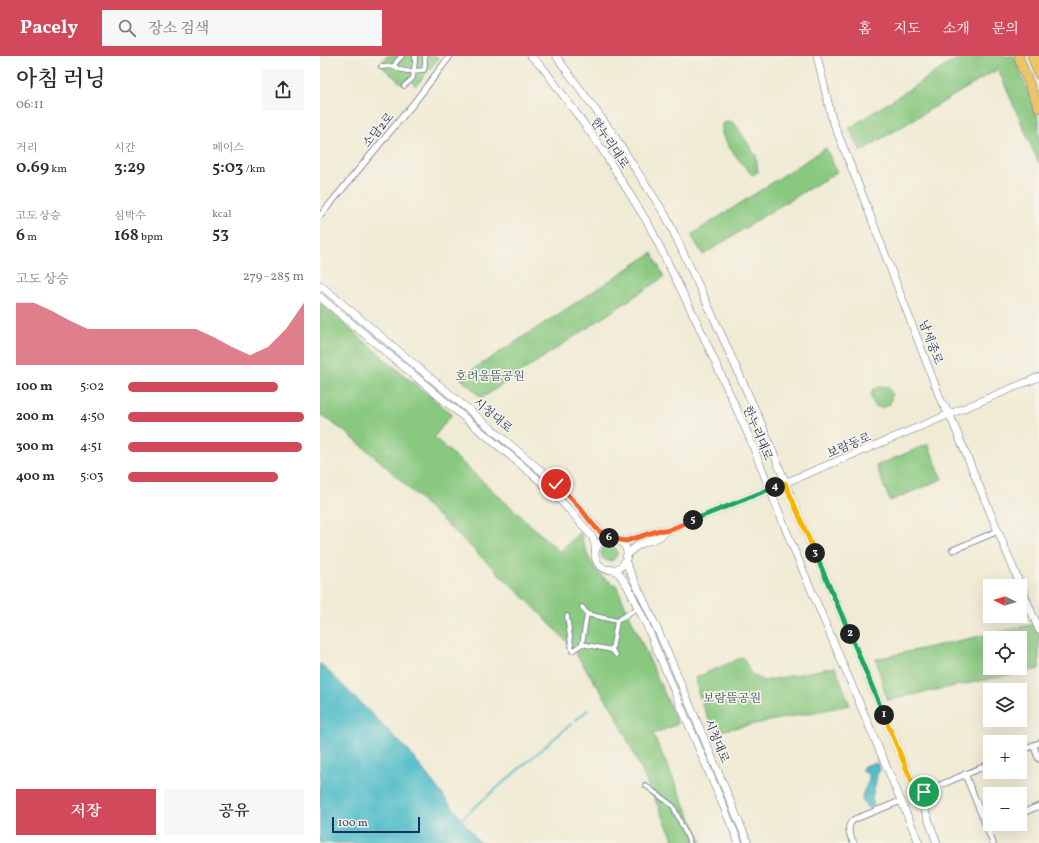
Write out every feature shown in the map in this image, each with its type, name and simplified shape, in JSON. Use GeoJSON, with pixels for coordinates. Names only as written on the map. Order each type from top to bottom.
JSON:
{"type":"FeatureCollection","features":[{"type":"Feature","properties":{"kind":"highway"},"geometry":{"type":"LineString","coordinates":[[1019,56],[1039,108]]}},
{"type":"Feature","properties":{"kind":"highway"},"geometry":{"type":"LineString","coordinates":[[1023,56],[1039,99]]}},
{"type":"Feature","properties":{"kind":"highway"},"geometry":{"type":"LineString","coordinates":[[1032,56],[1039,75]]}},
{"type":"Feature","properties":{"kind":"street"},"geometry":{"type":"LineString","coordinates":[[394,66],[402,56]]}},
{"type":"Feature","properties":{"kind":"street"},"geometry":{"type":"LineString","coordinates":[[404,86],[413,78],[415,71],[415,56]]}},
{"type":"Feature","properties":{"kind":"street"},"geometry":{"type":"LineString","coordinates":[[381,67],[394,66],[398,69],[415,71],[424,70],[424,56]]}},
{"type":"Feature","properties":{"kind":"street","name":"소담2로"},"geometry":{"type":"LineString","coordinates":[[320,216],[413,104],[450,56]]}},
{"type":"Feature","properties":{"kind":"street","name":"한누리대로"},"geometry":{"type":"LineString","coordinates":[[531,56],[544,69],[600,146],[649,225],[696,320],[748,434],[918,843]]}},
{"type":"Feature","properties":{"kind":"street","name":"한누리대로"},"geometry":{"type":"LineString","coordinates":[[556,56],[611,131],[666,216],[762,425],[804,530],[924,808],[937,843]]}},
{"type":"Feature","properties":{"kind":"street","name":"남세종로"},"geometry":{"type":"LineString","coordinates":[[817,56],[832,119],[942,403],[950,415],[1039,630]]}},
{"type":"Feature","properties":{"kind":"street","name":"시청대로"},"geometry":{"type":"LineString","coordinates":[[320,285],[538,468],[580,507],[600,532],[610,538]]}},
{"type":"Feature","properties":{"kind":"street","name":"시청대로"},"geometry":{"type":"LineString","coordinates":[[320,297],[542,483],[576,517],[593,538],[596,549]]}},
{"type":"Feature","properties":{"kind":"street","name":"보람동로"},"geometry":{"type":"LineString","coordinates":[[666,531],[770,490],[1039,377]]}},
{"type":"Feature","properties":{"kind":"street"},"geometry":{"type":"LineString","coordinates":[[660,530],[666,531],[663,536],[640,544],[630,551],[618,567],[610,569],[605,568],[598,563],[596,558],[596,549],[598,544],[605,539],[610,538],[619,540],[626,541],[660,530]]}},
{"type":"Feature","properties":{"kind":"street"},"geometry":{"type":"LineString","coordinates":[[953,550],[998,531]]}},
{"type":"Feature","properties":{"kind":"street"},"geometry":{"type":"LineString","coordinates":[[619,540],[625,547],[625,559]]}},
{"type":"Feature","properties":{"kind":"street","name":"시청대로"},"geometry":{"type":"LineString","coordinates":[[625,559],[668,653],[748,843]]}},
{"type":"Feature","properties":{"kind":"street","name":"시청대로"},"geometry":{"type":"LineString","coordinates":[[610,569],[620,574],[646,624],[739,843]]}},
{"type":"Feature","properties":{"kind":"street"},"geometry":{"type":"LineString","coordinates":[[582,607],[587,614],[617,621],[634,610]]}},
{"type":"Feature","properties":{"kind":"street"},"geometry":{"type":"LineString","coordinates":[[567,616],[572,651],[582,644],[587,614]]}},
{"type":"Feature","properties":{"kind":"street"},"geometry":{"type":"LineString","coordinates":[[612,650],[617,621]]}},
{"type":"Feature","properties":{"kind":"street"},"geometry":{"type":"LineString","coordinates":[[582,644],[612,650],[616,655]]}},
{"type":"Feature","properties":{"kind":"street"},"geometry":{"type":"LineString","coordinates":[[1027,748],[1039,743]]}},
{"type":"Feature","properties":{"kind":"street"},"geometry":{"type":"LineString","coordinates":[[1033,746],[1039,760]]}},
{"type":"Feature","properties":{"kind":"street"},"geometry":{"type":"LineString","coordinates":[[924,792],[983,767]]}},
{"type":"Feature","properties":{"kind":"street"},"geometry":{"type":"LineString","coordinates":[[965,774],[983,818]]}},
{"type":"Feature","properties":{"kind":"street"},"geometry":{"type":"LineString","coordinates":[[912,782],[924,792]]}},
{"type":"Feature","properties":{"kind":"street"},"geometry":{"type":"LineString","coordinates":[[645,785],[673,806],[690,843]]}},
{"type":"Feature","properties":{"kind":"street"},"geometry":{"type":"LineString","coordinates":[[924,792],[922,799],[924,808]]}},
{"type":"Feature","properties":{"kind":"street"},"geometry":{"type":"LineString","coordinates":[[854,843],[849,829],[850,824],[855,819],[901,801]]}},
{"type":"Feature","properties":{"kind":"street"},"geometry":{"type":"LineString","coordinates":[[1027,811],[1039,806]]}},
{"type":"Feature","properties":{"kind":"street"},"geometry":{"type":"LineString","coordinates":[[988,831],[993,843]]}},
{"type":"Feature","properties":{"kind":"green space"},"geometry":{"type":"Polygon","coordinates":[[[387,56],[437,56],[439,58],[416,86],[408,79],[403,85],[380,65],[387,56]]]}},
{"type":"Feature","properties":{"kind":"green space"},"geometry":{"type":"Polygon","coordinates":[[[961,56],[1014,56],[1039,119],[1039,164],[998,69],[861,151],[849,128],[961,56]]]}},
{"type":"Feature","properties":{"kind":"green space"},"geometry":{"type":"Polygon","coordinates":[[[730,121],[736,125],[756,156],[758,172],[752,175],[729,147],[722,134],[722,124],[730,121]]]}},
{"type":"Feature","properties":{"kind":"green space"},"geometry":{"type":"Polygon","coordinates":[[[826,148],[837,172],[703,255],[691,235],[826,148]]]}},
{"type":"Feature","properties":{"kind":"green space","name":"호려울뜰공원"},"geometry":{"type":"Polygon","coordinates":[[[652,253],[664,277],[482,398],[460,378],[652,253]]]}},
{"type":"Feature","properties":{"kind":"green space"},"geometry":{"type":"Polygon","coordinates":[[[320,303],[406,377],[452,414],[434,437],[560,552],[580,531],[585,548],[596,570],[603,577],[616,585],[678,724],[653,734],[702,843],[675,843],[615,713],[570,645],[530,603],[381,462],[348,434],[320,414],[320,303]]]}},
{"type":"Feature","properties":{"kind":"green space"},"geometry":{"type":"Polygon","coordinates":[[[881,386],[888,387],[892,394],[890,404],[882,408],[875,406],[871,397],[872,390],[881,386]]]}},
{"type":"Feature","properties":{"kind":"green space"},"geometry":{"type":"Polygon","coordinates":[[[928,444],[942,479],[890,501],[876,466],[928,444]]]}},
{"type":"Feature","properties":{"kind":"green space"},"geometry":{"type":"Polygon","coordinates":[[[609,545],[615,547],[617,553],[615,559],[609,561],[603,559],[601,553],[603,547],[609,545]]]}},
{"type":"Feature","properties":{"kind":"green space"},"geometry":{"type":"Polygon","coordinates":[[[1039,623],[1039,669],[1027,671],[1027,631],[1003,631],[1039,623]]]}},
{"type":"Feature","properties":{"kind":"green space"},"geometry":{"type":"Polygon","coordinates":[[[983,635],[983,675],[1010,675],[887,700],[876,659],[983,635]]]}},
{"type":"Feature","properties":{"kind":"green space","name":"보람뜰공원"},"geometry":{"type":"Polygon","coordinates":[[[743,657],[751,674],[764,681],[835,667],[850,705],[714,732],[700,700],[695,678],[743,657]]]}},
{"type":"Feature","properties":{"kind":"water"},"geometry":{"type":"Polygon","coordinates":[[[320,663],[407,749],[480,843],[320,843],[320,663]]]}},
{"type":"Feature","properties":{"kind":"water"},"geometry":{"type":"Polygon","coordinates":[[[874,763],[878,765],[880,770],[878,772],[872,800],[874,805],[868,808],[864,804],[862,796],[869,781],[869,775],[862,770],[864,766],[874,763]]]}},
{"type":"Feature","properties":{"kind":"waterway"},"geometry":{"type":"LineString","coordinates":[[576,720],[588,710]]}},
{"type":"Feature","properties":{"kind":"waterway"},"geometry":{"type":"LineString","coordinates":[[460,820],[571,724]]}},
{"type":"Feature","properties":{"kind":"route"},"geometry":{"type":"LineString","coordinates":[[556,484],[580,507],[600,532],[610,538],[626,541],[660,530],[666,531],[785,483],[912,782],[924,792]]}}]}
